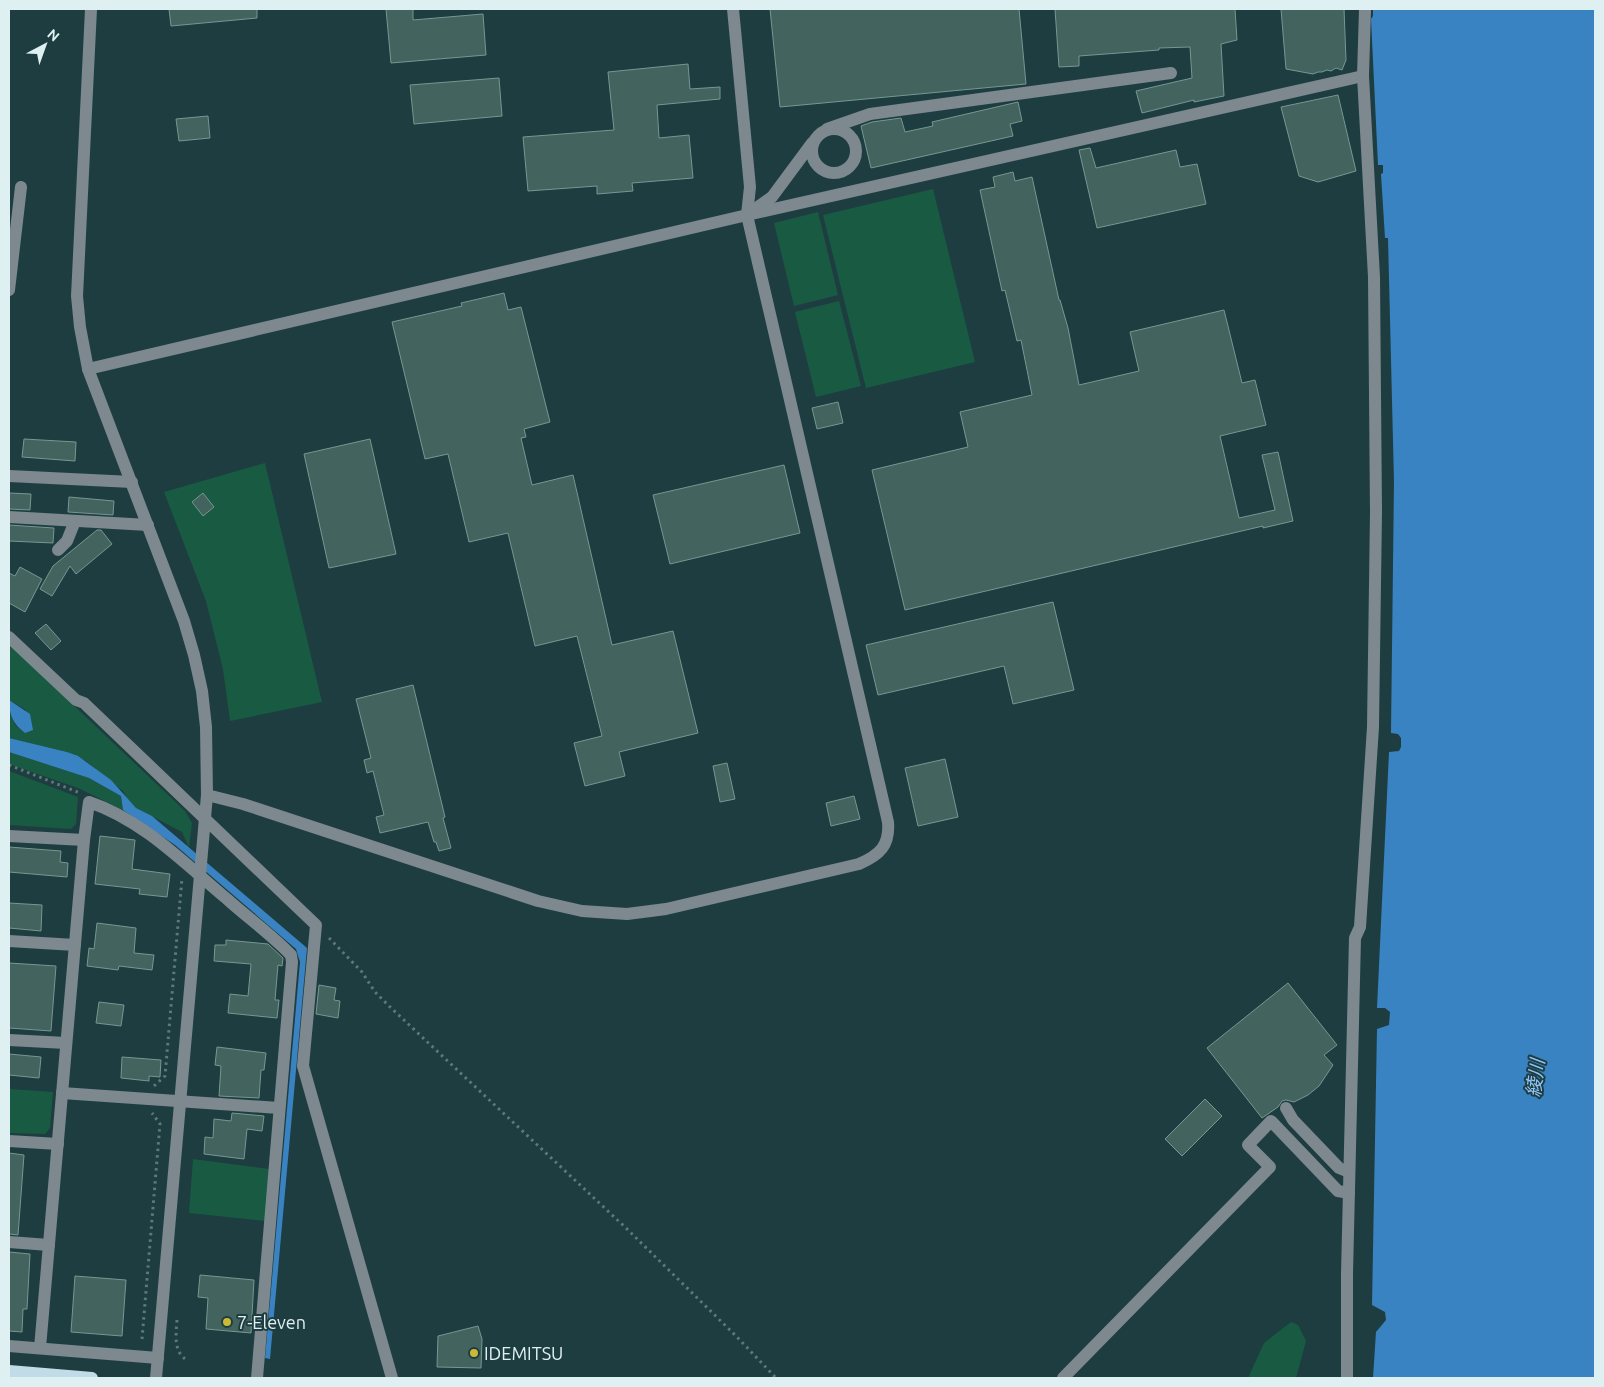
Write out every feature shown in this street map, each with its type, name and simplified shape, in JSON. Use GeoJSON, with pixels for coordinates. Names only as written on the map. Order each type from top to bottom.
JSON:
{"type":"FeatureCollection","features":[{"type":"Feature","properties":{"kind":"main road"},"geometry":{"type":"LineString","coordinates":[[9,1372],[92,1378]]}},
{"type":"Feature","properties":{"kind":"street"},"geometry":{"type":"LineString","coordinates":[[91,9],[77,296],[80,327],[88,369],[184,621],[202,691],[206,727],[207,796],[156,1378]]}},
{"type":"Feature","properties":{"kind":"street"},"geometry":{"type":"LineString","coordinates":[[207,796],[243,804],[538,901],[582,911],[627,914],[666,909],[859,864],[869,860],[887,843],[889,834],[888,822],[747,215],[750,187],[733,9]]}},
{"type":"Feature","properties":{"kind":"street"},"geometry":{"type":"LineString","coordinates":[[1347,1378],[1346,1274],[1355,938],[1360,927],[1361,918],[1374,697],[1376,512],[1374,277],[1363,76],[1365,9]]}},
{"type":"Feature","properties":{"kind":"street"},"geometry":{"type":"LineString","coordinates":[[747,215],[772,197],[816,137],[827,130],[870,114],[1171,73]]}},
{"type":"Feature","properties":{"kind":"street"},"geometry":{"type":"LineString","coordinates":[[88,369],[747,215],[1363,76]]}},
{"type":"Feature","properties":{"kind":"street"},"geometry":{"type":"LineString","coordinates":[[812,143],[812,158],[821,170],[835,174],[849,168],[856,155],[856,147],[853,140],[849,134],[842,130],[835,128],[827,130]]}},
{"type":"Feature","properties":{"kind":"street"},"geometry":{"type":"LineString","coordinates":[[9,290],[21,187]]}},
{"type":"Feature","properties":{"kind":"street"},"geometry":{"type":"LineString","coordinates":[[9,476],[132,482]]}},
{"type":"Feature","properties":{"kind":"street"},"geometry":{"type":"LineString","coordinates":[[9,517],[148,525]]}},
{"type":"Feature","properties":{"kind":"street"},"geometry":{"type":"LineString","coordinates":[[58,550],[67,541],[75,521]]}},
{"type":"Feature","properties":{"kind":"street"},"geometry":{"type":"LineString","coordinates":[[9,637],[76,700],[84,703],[316,924],[302,1066],[392,1378]]}},
{"type":"Feature","properties":{"kind":"street"},"geometry":{"type":"LineString","coordinates":[[40,1348],[84,840],[84,801],[121,817],[143,831],[199,874],[290,955],[292,962],[257,1378]]}},
{"type":"Feature","properties":{"kind":"street"},"geometry":{"type":"LineString","coordinates":[[9,836],[84,840]]}},
{"type":"Feature","properties":{"kind":"street"},"geometry":{"type":"LineString","coordinates":[[9,941],[75,945]]}},
{"type":"Feature","properties":{"kind":"street"},"geometry":{"type":"LineString","coordinates":[[9,1040],[66,1043]]}},
{"type":"Feature","properties":{"kind":"street"},"geometry":{"type":"LineString","coordinates":[[62,1093],[279,1108]]}},
{"type":"Feature","properties":{"kind":"street"},"geometry":{"type":"LineString","coordinates":[[1286,1108],[1293,1120],[1339,1168],[1349,1172]]}},
{"type":"Feature","properties":{"kind":"street"},"geometry":{"type":"LineString","coordinates":[[1063,1378],[1270,1167],[1248,1145],[1271,1121],[1338,1191],[1349,1193]]}},
{"type":"Feature","properties":{"kind":"street"},"geometry":{"type":"LineString","coordinates":[[9,1141],[58,1144]]}},
{"type":"Feature","properties":{"kind":"street"},"geometry":{"type":"LineString","coordinates":[[9,1242],[50,1244]]}},
{"type":"Feature","properties":{"kind":"street"},"geometry":{"type":"LineString","coordinates":[[9,1346],[158,1358]]}},
{"type":"Feature","properties":{"kind":"path"},"geometry":{"type":"LineString","coordinates":[[9,765],[80,792],[84,801]]}},
{"type":"Feature","properties":{"kind":"path"},"geometry":{"type":"LineString","coordinates":[[80,792],[84,801]]}},
{"type":"Feature","properties":{"kind":"path"},"geometry":{"type":"LineString","coordinates":[[316,924],[362,972],[375,992],[389,1006],[626,1228],[776,1378]]}},
{"type":"Feature","properties":{"kind":"path"},"geometry":{"type":"LineString","coordinates":[[175,1342],[182,1357],[188,1361]]}},
{"type":"Feature","properties":{"kind":"green space"},"geometry":{"type":"Polygon","coordinates":[[[933,189],[975,362],[866,388],[823,215],[933,189]]]}},
{"type":"Feature","properties":{"kind":"green space"},"geometry":{"type":"Polygon","coordinates":[[[818,212],[838,295],[794,306],[774,223],[818,212]]]}},
{"type":"Feature","properties":{"kind":"green space"},"geometry":{"type":"Polygon","coordinates":[[[839,301],[861,386],[816,397],[795,312],[839,301]]]}},
{"type":"Feature","properties":{"kind":"green space"},"geometry":{"type":"Polygon","coordinates":[[[265,463],[322,702],[230,721],[223,669],[206,601],[164,492],[265,463]]]}},
{"type":"Feature","properties":{"kind":"green space"},"geometry":{"type":"Polygon","coordinates":[[[10,645],[185,811],[192,823],[189,848],[182,832],[136,808],[129,802],[123,791],[86,761],[67,752],[9,738],[9,712],[16,726],[25,733],[26,710],[9,700],[10,645]]]}},
{"type":"Feature","properties":{"kind":"green space"},"geometry":{"type":"Polygon","coordinates":[[[9,752],[89,778],[121,796],[123,810],[78,788],[9,764],[9,752]]]}},
{"type":"Feature","properties":{"kind":"green space"},"geometry":{"type":"Polygon","coordinates":[[[9,771],[78,797],[76,824],[71,829],[9,825],[9,771]]]}},
{"type":"Feature","properties":{"kind":"green space"},"geometry":{"type":"Polygon","coordinates":[[[9,1089],[53,1092],[50,1128],[45,1134],[9,1133],[9,1089]]]}},
{"type":"Feature","properties":{"kind":"green space"},"geometry":{"type":"Polygon","coordinates":[[[193,1159],[269,1169],[265,1221],[189,1213],[193,1159]]]}},
{"type":"Feature","properties":{"kind":"green space"},"geometry":{"type":"Polygon","coordinates":[[[1291,1322],[1298,1325],[1306,1341],[1296,1378],[1248,1378],[1264,1343],[1291,1322]]]}},
{"type":"Feature","properties":{"kind":"water","name":"綾川"},"geometry":{"type":"Polygon","coordinates":[[[1373,9],[1595,9],[1595,1378],[1373,1378],[1376,1332],[1386,1320],[1385,1312],[1372,1305],[1377,1029],[1389,1025],[1390,1012],[1385,1008],[1377,1008],[1389,752],[1399,751],[1401,738],[1398,734],[1391,733],[1394,481],[1388,238],[1385,238],[1381,174],[1383,173],[1383,165],[1378,165],[1371,19],[1373,9]]]}},
{"type":"Feature","properties":{"kind":"water"},"geometry":{"type":"Polygon","coordinates":[[[9,700],[30,714],[33,730],[25,733],[17,726],[11,715],[9,700]]]}},
{"type":"Feature","properties":{"kind":"water"},"geometry":{"type":"Polygon","coordinates":[[[9,738],[78,756],[111,780],[136,808],[152,816],[307,948],[270,1359],[265,1358],[300,962],[296,949],[175,845],[123,810],[121,796],[89,778],[9,752],[9,738]]]}},
{"type":"Feature","properties":{"kind":"building"},"geometry":{"type":"Polygon","coordinates":[[[169,9],[257,9],[257,18],[171,26],[169,9]]]}},
{"type":"Feature","properties":{"kind":"building"},"geometry":{"type":"Polygon","coordinates":[[[386,9],[413,9],[413,20],[483,14],[486,55],[391,63],[386,9]]]}},
{"type":"Feature","properties":{"kind":"building"},"geometry":{"type":"Polygon","coordinates":[[[770,9],[1019,9],[1026,84],[780,107],[770,9]]]}},
{"type":"Feature","properties":{"kind":"building"},"geometry":{"type":"Polygon","coordinates":[[[1055,9],[1235,9],[1237,40],[1221,44],[1224,96],[1194,102],[1194,100],[1142,113],[1136,91],[1192,78],[1190,47],[1159,48],[1159,50],[1079,56],[1079,66],[1059,67],[1055,9]]]}},
{"type":"Feature","properties":{"kind":"building"},"geometry":{"type":"Polygon","coordinates":[[[1281,9],[1344,9],[1346,60],[1342,70],[1336,68],[1331,71],[1327,70],[1313,74],[1286,69],[1281,9]]]}},
{"type":"Feature","properties":{"kind":"building"},"geometry":{"type":"Polygon","coordinates":[[[688,64],[690,89],[720,87],[720,99],[657,105],[659,138],[689,135],[693,178],[632,183],[633,191],[597,194],[597,186],[528,191],[523,137],[614,130],[608,72],[688,64]]]}},
{"type":"Feature","properties":{"kind":"building"},"geometry":{"type":"Polygon","coordinates":[[[499,78],[502,116],[414,124],[410,85],[499,78]]]}},
{"type":"Feature","properties":{"kind":"building"},"geometry":{"type":"Polygon","coordinates":[[[1338,95],[1356,171],[1318,182],[1299,176],[1281,107],[1338,95]]]}},
{"type":"Feature","properties":{"kind":"building"},"geometry":{"type":"Polygon","coordinates":[[[1018,102],[1022,121],[1010,124],[1013,136],[871,168],[861,126],[872,122],[901,118],[905,132],[933,126],[932,122],[1018,102]]]}},
{"type":"Feature","properties":{"kind":"building"},"geometry":{"type":"Polygon","coordinates":[[[208,116],[210,138],[179,141],[176,119],[208,116]]]}},
{"type":"Feature","properties":{"kind":"building"},"geometry":{"type":"Polygon","coordinates":[[[1090,148],[1096,168],[1176,150],[1180,167],[1197,164],[1206,204],[1097,228],[1079,150],[1090,148]]]}},
{"type":"Feature","properties":{"kind":"building"},"geometry":{"type":"Polygon","coordinates":[[[1013,172],[1015,181],[1032,177],[1059,300],[1068,328],[1079,385],[1139,371],[1130,332],[1224,310],[1242,383],[1255,380],[1266,425],[1220,436],[1239,518],[1275,510],[1262,455],[1278,452],[1293,521],[1263,528],[1263,526],[905,610],[872,470],[968,447],[960,412],[1032,395],[1021,340],[1017,341],[1005,290],[1002,291],[980,190],[995,187],[993,177],[1013,172]]]}},
{"type":"Feature","properties":{"kind":"building"},"geometry":{"type":"Polygon","coordinates":[[[504,293],[508,310],[521,307],[550,422],[524,429],[526,437],[521,438],[532,485],[573,475],[612,645],[673,631],[698,733],[619,752],[625,776],[585,786],[574,743],[602,736],[577,636],[535,646],[508,533],[469,542],[448,454],[425,459],[392,322],[462,306],[461,303],[504,293]]]}},
{"type":"Feature","properties":{"kind":"building"},"geometry":{"type":"Polygon","coordinates":[[[838,402],[843,423],[817,429],[812,408],[838,402]]]}},
{"type":"Feature","properties":{"kind":"building"},"geometry":{"type":"Polygon","coordinates":[[[24,439],[76,442],[75,461],[22,457],[24,439]]]}},
{"type":"Feature","properties":{"kind":"building"},"geometry":{"type":"Polygon","coordinates":[[[370,439],[396,554],[329,568],[304,454],[370,439]]]}},
{"type":"Feature","properties":{"kind":"building"},"geometry":{"type":"Polygon","coordinates":[[[784,465],[800,533],[670,564],[653,495],[784,465]]]}},
{"type":"Feature","properties":{"kind":"building"},"geometry":{"type":"Polygon","coordinates":[[[9,493],[31,494],[30,510],[9,509],[9,493]]]}},
{"type":"Feature","properties":{"kind":"building"},"geometry":{"type":"Polygon","coordinates":[[[203,493],[214,507],[203,516],[192,502],[203,493]]]}},
{"type":"Feature","properties":{"kind":"building"},"geometry":{"type":"Polygon","coordinates":[[[69,497],[114,501],[113,515],[68,512],[69,497]]]}},
{"type":"Feature","properties":{"kind":"building"},"geometry":{"type":"Polygon","coordinates":[[[9,525],[54,528],[53,543],[9,541],[9,525]]]}},
{"type":"Feature","properties":{"kind":"building"},"geometry":{"type":"Polygon","coordinates":[[[97,530],[101,530],[112,544],[76,574],[70,566],[52,596],[40,589],[53,566],[97,530]]]}},
{"type":"Feature","properties":{"kind":"building"},"geometry":{"type":"Polygon","coordinates":[[[20,567],[42,579],[25,612],[9,603],[9,573],[15,576],[20,567]]]}},
{"type":"Feature","properties":{"kind":"building"},"geometry":{"type":"Polygon","coordinates":[[[1053,602],[1074,690],[1013,704],[1004,666],[878,695],[866,645],[1053,602]]]}},
{"type":"Feature","properties":{"kind":"building"},"geometry":{"type":"Polygon","coordinates":[[[46,624],[61,641],[51,650],[35,633],[46,624]]]}},
{"type":"Feature","properties":{"kind":"building"},"geometry":{"type":"Polygon","coordinates":[[[413,685],[451,848],[439,851],[428,822],[380,833],[376,817],[384,815],[373,771],[367,773],[364,760],[371,758],[356,699],[413,685]]]}},
{"type":"Feature","properties":{"kind":"building"},"geometry":{"type":"Polygon","coordinates":[[[945,759],[958,817],[918,826],[905,768],[945,759]]]}},
{"type":"Feature","properties":{"kind":"building"},"geometry":{"type":"Polygon","coordinates":[[[727,763],[735,799],[720,802],[713,766],[727,763]]]}},
{"type":"Feature","properties":{"kind":"building"},"geometry":{"type":"Polygon","coordinates":[[[854,796],[860,819],[831,826],[826,803],[854,796]]]}},
{"type":"Feature","properties":{"kind":"building"},"geometry":{"type":"Polygon","coordinates":[[[100,836],[135,840],[132,869],[170,874],[167,897],[139,894],[140,889],[95,884],[100,836]]]}},
{"type":"Feature","properties":{"kind":"building"},"geometry":{"type":"Polygon","coordinates":[[[9,847],[61,851],[60,862],[68,863],[67,877],[9,872],[9,847]]]}},
{"type":"Feature","properties":{"kind":"building"},"geometry":{"type":"Polygon","coordinates":[[[9,903],[42,905],[41,931],[9,928],[9,903]]]}},
{"type":"Feature","properties":{"kind":"building"},"geometry":{"type":"Polygon","coordinates":[[[97,923],[136,928],[134,953],[154,955],[152,970],[119,966],[118,970],[87,966],[89,948],[94,949],[97,923]]]}},
{"type":"Feature","properties":{"kind":"building"},"geometry":{"type":"Polygon","coordinates":[[[226,940],[268,944],[283,958],[282,966],[278,965],[275,1000],[279,1000],[277,1018],[228,1013],[230,994],[248,996],[251,964],[214,961],[215,945],[226,945],[226,940]]]}},
{"type":"Feature","properties":{"kind":"building"},"geometry":{"type":"Polygon","coordinates":[[[9,963],[56,966],[51,1031],[9,1028],[9,963]]]}},
{"type":"Feature","properties":{"kind":"building"},"geometry":{"type":"Polygon","coordinates":[[[1288,983],[1337,1045],[1324,1055],[1333,1065],[1319,1086],[1308,1095],[1294,1102],[1282,1101],[1278,1107],[1262,1118],[1207,1048],[1288,983]]]}},
{"type":"Feature","properties":{"kind":"building"},"geometry":{"type":"Polygon","coordinates":[[[319,985],[336,988],[334,1000],[340,1001],[338,1018],[316,1014],[319,985]]]}},
{"type":"Feature","properties":{"kind":"building"},"geometry":{"type":"Polygon","coordinates":[[[99,1002],[124,1005],[121,1026],[96,1023],[99,1002]]]}},
{"type":"Feature","properties":{"kind":"building"},"geometry":{"type":"Polygon","coordinates":[[[217,1047],[266,1053],[264,1070],[261,1070],[259,1098],[219,1096],[221,1066],[215,1065],[217,1047]]]}},
{"type":"Feature","properties":{"kind":"building"},"geometry":{"type":"Polygon","coordinates":[[[9,1054],[41,1057],[39,1078],[9,1075],[9,1054]]]}},
{"type":"Feature","properties":{"kind":"building"},"geometry":{"type":"Polygon","coordinates":[[[122,1057],[161,1060],[160,1077],[149,1076],[149,1081],[121,1078],[122,1057]]]}},
{"type":"Feature","properties":{"kind":"building"},"geometry":{"type":"Polygon","coordinates":[[[1205,1099],[1222,1116],[1182,1156],[1165,1139],[1205,1099]]]}},
{"type":"Feature","properties":{"kind":"building"},"geometry":{"type":"Polygon","coordinates":[[[232,1113],[264,1116],[262,1131],[247,1129],[244,1159],[204,1154],[205,1137],[213,1138],[214,1119],[231,1121],[232,1113]]]}},
{"type":"Feature","properties":{"kind":"building"},"geometry":{"type":"Polygon","coordinates":[[[9,1153],[24,1155],[18,1235],[9,1234],[9,1153]]]}},
{"type":"Feature","properties":{"kind":"building"},"geometry":{"type":"Polygon","coordinates":[[[9,1252],[30,1254],[27,1309],[23,1309],[22,1332],[9,1331],[9,1252]]]}},
{"type":"Feature","properties":{"kind":"building"},"geometry":{"type":"Polygon","coordinates":[[[200,1275],[254,1280],[251,1333],[206,1329],[208,1298],[198,1297],[200,1275]]]}},
{"type":"Feature","properties":{"kind":"building"},"geometry":{"type":"Polygon","coordinates":[[[75,1276],[126,1280],[122,1336],[71,1332],[75,1276]]]}},
{"type":"Feature","properties":{"kind":"building"},"geometry":{"type":"Polygon","coordinates":[[[478,1326],[482,1339],[481,1368],[437,1367],[438,1336],[478,1326]]]}},
{"type":"Feature","properties":{"kind":"place","name":"7-Eleven"},"geometry":{"type":"Point","coordinates":[227,1322]}},
{"type":"Feature","properties":{"kind":"place","name":"IDEMITSU"},"geometry":{"type":"Point","coordinates":[474,1353]}}]}
